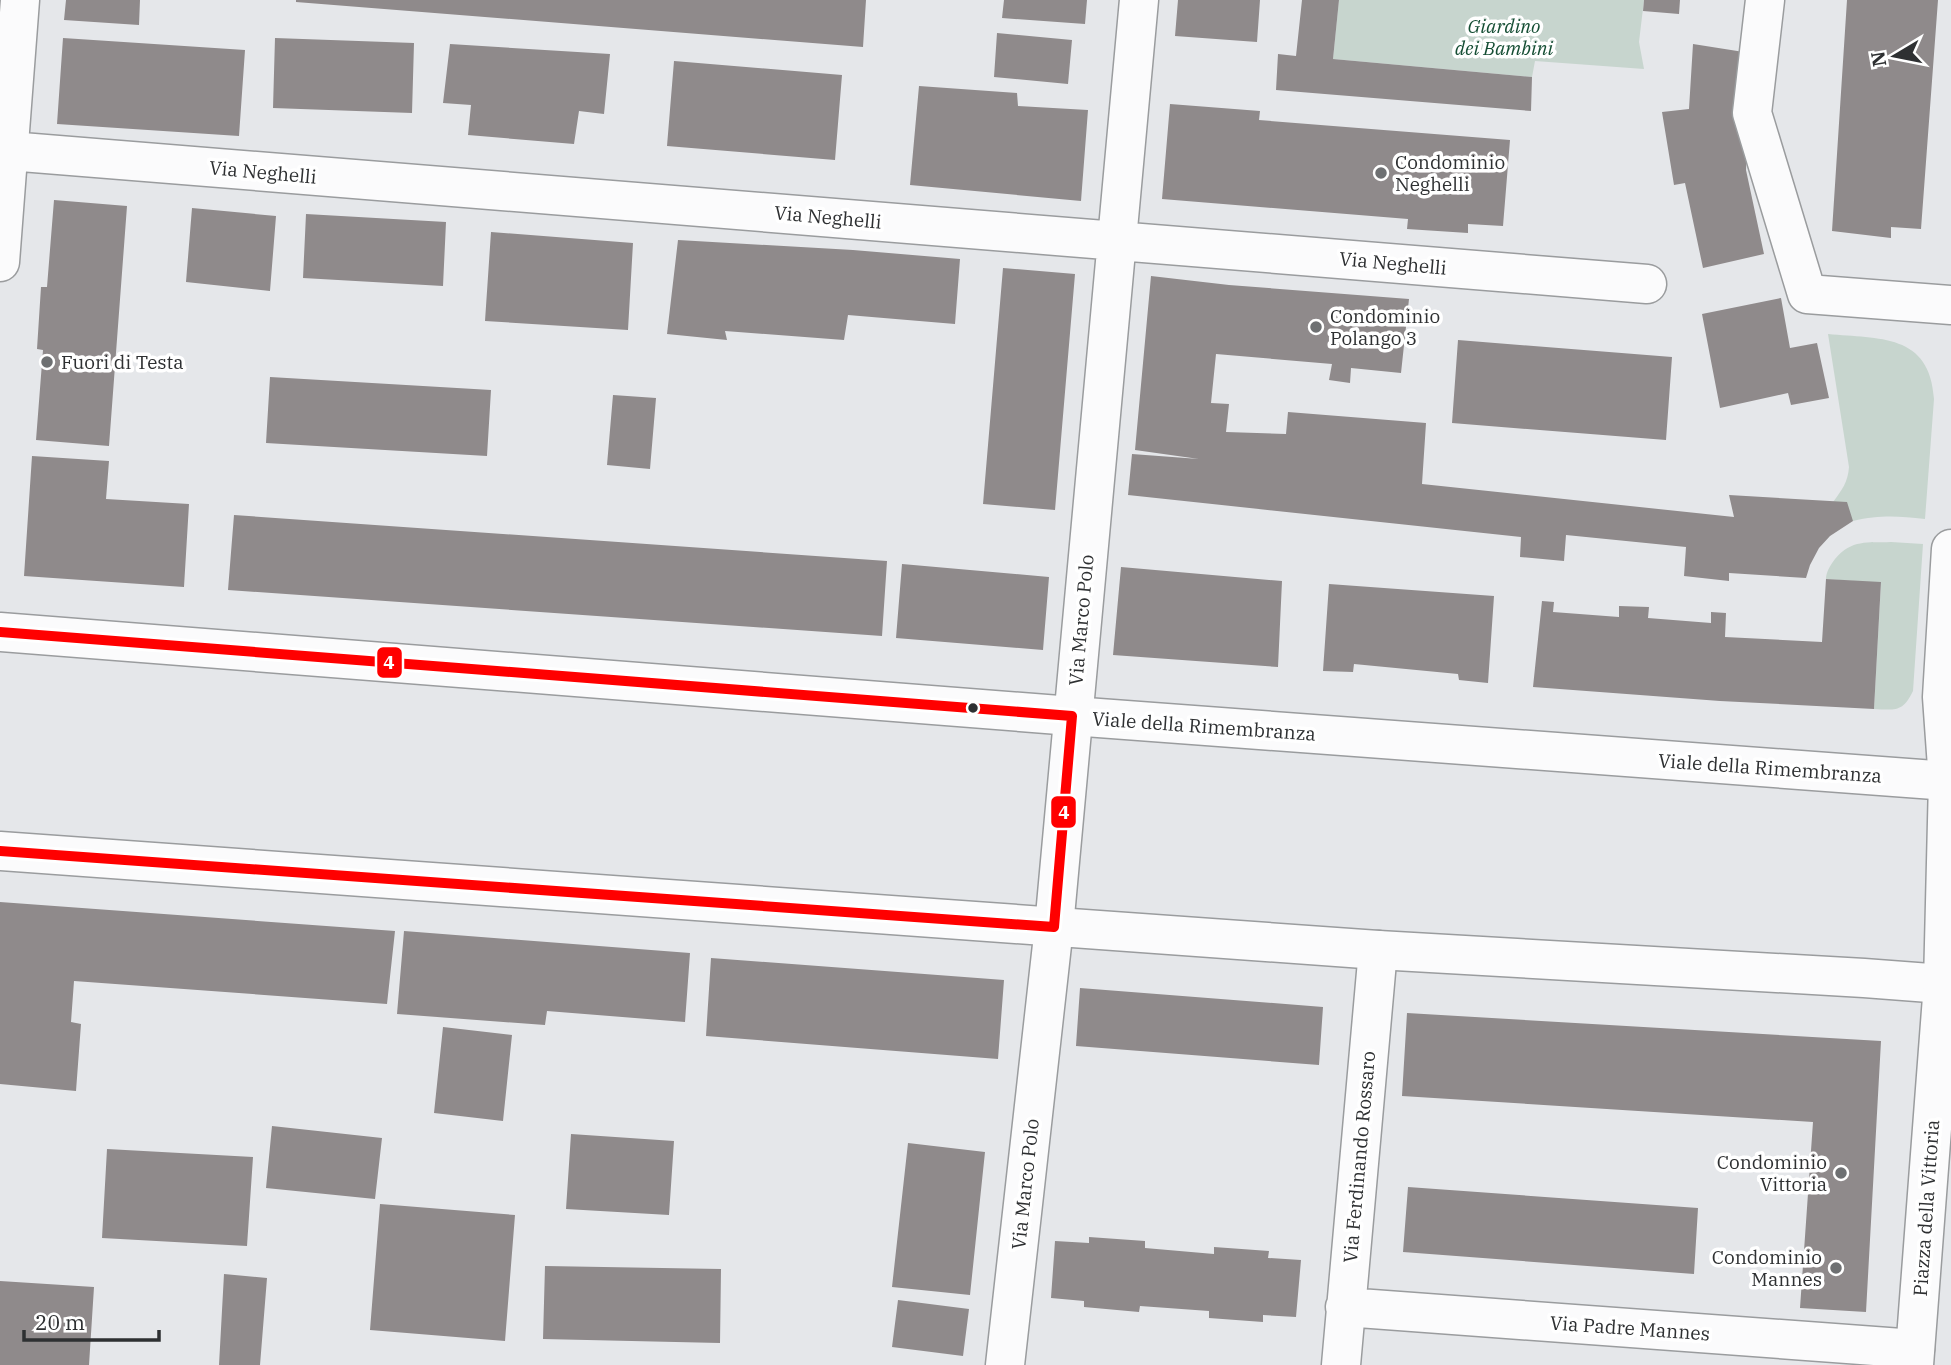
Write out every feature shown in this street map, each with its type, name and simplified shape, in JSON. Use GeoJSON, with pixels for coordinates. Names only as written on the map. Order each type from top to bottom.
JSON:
{"type":"FeatureCollection","features":[{"type":"Feature","properties":{"kind":"street"},"geometry":{"type":"LineString","coordinates":[[0,262],[20,0]]}},
{"type":"Feature","properties":{"kind":"street","name":"Via Marco Polo"},"geometry":{"type":"LineString","coordinates":[[1005,1365],[1054,927],[1139,0]]}},
{"type":"Feature","properties":{"kind":"street"},"geometry":{"type":"LineString","coordinates":[[1765,0],[1752,113],[1807,295],[1951,305]]}},
{"type":"Feature","properties":{"kind":"street","name":"Via Neghelli"},"geometry":{"type":"LineString","coordinates":[[9,151],[1647,284]]}},
{"type":"Feature","properties":{"kind":"street","name":"Piazza della Vittoria"},"geometry":{"type":"LineString","coordinates":[[1915,1357],[1947,984],[1949,781],[1942,697],[1951,549]]}},
{"type":"Feature","properties":{"kind":"street","name":"Viale della Rimembranza"},"geometry":{"type":"LineString","coordinates":[[0,632],[1949,781]]}},
{"type":"Feature","properties":{"kind":"street"},"geometry":{"type":"LineString","coordinates":[[0,850],[1378,950],[1947,984]]}},
{"type":"Feature","properties":{"kind":"street","name":"Via Ferdinando Rossaro"},"geometry":{"type":"LineString","coordinates":[[1341,1365],[1378,950]]}},
{"type":"Feature","properties":{"kind":"street","name":"Via Padre Mannes"},"geometry":{"type":"LineString","coordinates":[[1345,1307],[1915,1357]]}},
{"type":"Feature","properties":{"kind":"green space","name":"Giardino dei Bambini"},"geometry":{"type":"Polygon","coordinates":[[[1339,0],[1644,0],[1639,42],[1644,69],[1535,61],[1532,77],[1333,59],[1339,0]]]}},
{"type":"Feature","properties":{"kind":"green space"},"geometry":{"type":"Polygon","coordinates":[[[1828,334],[1883,339],[1912,351],[1923,362],[1930,377],[1934,399],[1925,519],[1889,517],[1853,521],[1833,502],[1844,486],[1849,467],[1828,334]]]}},
{"type":"Feature","properties":{"kind":"green space"},"geometry":{"type":"Polygon","coordinates":[[[1860,543],[1923,544],[1913,691],[1906,703],[1888,710],[1874,709],[1881,583],[1826,579],[1826,576],[1835,559],[1848,548],[1860,543]]]}},
{"type":"Feature","properties":{"kind":"building"},"geometry":{"type":"Polygon","coordinates":[[[66,0],[140,0],[139,25],[64,20],[66,0]]]}},
{"type":"Feature","properties":{"kind":"building"},"geometry":{"type":"Polygon","coordinates":[[[296,0],[866,0],[863,47],[296,0]]]}},
{"type":"Feature","properties":{"kind":"building"},"geometry":{"type":"Polygon","coordinates":[[[1004,0],[1087,0],[1085,24],[1002,18],[1004,0]]]}},
{"type":"Feature","properties":{"kind":"building"},"geometry":{"type":"Polygon","coordinates":[[[1178,0],[1260,0],[1257,42],[1175,36],[1178,0]]]}},
{"type":"Feature","properties":{"kind":"building"},"geometry":{"type":"Polygon","coordinates":[[[1302,0],[1339,0],[1333,59],[1532,77],[1531,111],[1276,90],[1278,54],[1296,56],[1302,0]]]}},
{"type":"Feature","properties":{"kind":"building"},"geometry":{"type":"Polygon","coordinates":[[[1644,0],[1680,0],[1679,14],[1643,11],[1644,0]]]}},
{"type":"Feature","properties":{"kind":"building"},"geometry":{"type":"Polygon","coordinates":[[[1847,0],[1938,0],[1921,229],[1891,227],[1891,238],[1832,231],[1847,0]]]}},
{"type":"Feature","properties":{"kind":"building"},"geometry":{"type":"Polygon","coordinates":[[[997,33],[1072,40],[1068,84],[994,77],[997,33]]]}},
{"type":"Feature","properties":{"kind":"building"},"geometry":{"type":"Polygon","coordinates":[[[63,38],[245,50],[239,136],[57,124],[63,38]]]}},
{"type":"Feature","properties":{"kind":"building"},"geometry":{"type":"Polygon","coordinates":[[[275,38],[414,43],[412,113],[273,108],[275,38]]]}},
{"type":"Feature","properties":{"kind":"building"},"geometry":{"type":"Polygon","coordinates":[[[450,44],[610,54],[604,114],[579,111],[574,144],[468,135],[471,105],[443,103],[450,44]]]}},
{"type":"Feature","properties":{"kind":"building"},"geometry":{"type":"Polygon","coordinates":[[[1693,44],[1750,53],[1746,170],[1764,254],[1703,268],[1685,183],[1674,185],[1662,112],[1689,109],[1693,44]]]}},
{"type":"Feature","properties":{"kind":"building"},"geometry":{"type":"Polygon","coordinates":[[[674,61],[842,75],[835,160],[667,146],[674,61]]]}},
{"type":"Feature","properties":{"kind":"building"},"geometry":{"type":"Polygon","coordinates":[[[919,86],[1017,93],[1018,106],[1088,110],[1081,201],[910,185],[919,86]]]}},
{"type":"Feature","properties":{"kind":"building","name":"Condominio Neghelli"},"geometry":{"type":"Polygon","coordinates":[[[1170,104],[1260,111],[1259,120],[1510,140],[1503,226],[1468,224],[1468,233],[1407,229],[1408,219],[1162,199],[1170,104]]]}},
{"type":"Feature","properties":{"kind":"building"},"geometry":{"type":"Polygon","coordinates":[[[54,200],[127,206],[109,446],[36,440],[43,350],[37,349],[41,287],[47,287],[54,200]]]}},
{"type":"Feature","properties":{"kind":"building"},"geometry":{"type":"Polygon","coordinates":[[[192,208],[276,216],[270,291],[186,282],[192,208]]]}},
{"type":"Feature","properties":{"kind":"building"},"geometry":{"type":"Polygon","coordinates":[[[306,214],[446,222],[443,286],[303,278],[306,214]]]}},
{"type":"Feature","properties":{"kind":"building"},"geometry":{"type":"Polygon","coordinates":[[[491,232],[633,243],[628,330],[485,321],[491,232]]]}},
{"type":"Feature","properties":{"kind":"building"},"geometry":{"type":"Polygon","coordinates":[[[678,240],[960,259],[955,324],[848,315],[844,340],[725,331],[727,340],[667,334],[678,240]]]}},
{"type":"Feature","properties":{"kind":"building"},"geometry":{"type":"Polygon","coordinates":[[[1003,268],[1075,274],[1055,510],[983,504],[1003,268]]]}},
{"type":"Feature","properties":{"kind":"building"},"geometry":{"type":"Polygon","coordinates":[[[1151,276],[1409,299],[1401,373],[1351,368],[1350,383],[1329,380],[1332,364],[1216,354],[1211,403],[1229,404],[1226,432],[1286,434],[1288,412],[1426,423],[1422,484],[1734,517],[1729,495],[1847,502],[1853,521],[1830,536],[1819,548],[1806,578],[1729,573],[1729,581],[1684,576],[1686,547],[1566,535],[1564,561],[1520,557],[1521,537],[1128,495],[1132,454],[1199,459],[1135,450],[1151,276]]]}},
{"type":"Feature","properties":{"kind":"building"},"geometry":{"type":"Polygon","coordinates":[[[1781,298],[1790,348],[1817,343],[1829,398],[1791,405],[1788,393],[1720,408],[1702,314],[1781,298]]]}},
{"type":"Feature","properties":{"kind":"building"},"geometry":{"type":"Polygon","coordinates":[[[1458,340],[1672,357],[1666,440],[1452,423],[1458,340]]]}},
{"type":"Feature","properties":{"kind":"building"},"geometry":{"type":"Polygon","coordinates":[[[270,377],[491,390],[487,456],[266,443],[270,377]]]}},
{"type":"Feature","properties":{"kind":"building"},"geometry":{"type":"Polygon","coordinates":[[[613,395],[656,398],[650,469],[607,465],[613,395]]]}},
{"type":"Feature","properties":{"kind":"building"},"geometry":{"type":"Polygon","coordinates":[[[32,456],[109,461],[106,499],[189,504],[184,587],[24,576],[32,456]]]}},
{"type":"Feature","properties":{"kind":"building"},"geometry":{"type":"Polygon","coordinates":[[[234,515],[887,561],[882,636],[228,590],[234,515]]]}},
{"type":"Feature","properties":{"kind":"building"},"geometry":{"type":"Polygon","coordinates":[[[902,564],[1049,577],[1043,650],[896,638],[902,564]]]}},
{"type":"Feature","properties":{"kind":"building"},"geometry":{"type":"Polygon","coordinates":[[[1121,567],[1282,581],[1278,667],[1113,655],[1121,567]]]}},
{"type":"Feature","properties":{"kind":"building"},"geometry":{"type":"Polygon","coordinates":[[[1826,579],[1881,582],[1874,709],[1533,687],[1542,601],[1554,602],[1553,612],[1619,617],[1619,606],[1649,607],[1648,618],[1711,623],[1711,612],[1726,613],[1725,637],[1822,642],[1826,579]]]}},
{"type":"Feature","properties":{"kind":"building"},"geometry":{"type":"Polygon","coordinates":[[[1329,584],[1494,596],[1488,683],[1459,680],[1458,674],[1354,664],[1353,672],[1323,671],[1329,584]]]}},
{"type":"Feature","properties":{"kind":"building"},"geometry":{"type":"Polygon","coordinates":[[[0,902],[395,931],[387,1004],[74,981],[71,1022],[81,1024],[76,1091],[0,1084],[0,902]]]}},
{"type":"Feature","properties":{"kind":"building"},"geometry":{"type":"Polygon","coordinates":[[[404,931],[690,953],[685,1022],[547,1011],[545,1025],[397,1014],[404,931]]]}},
{"type":"Feature","properties":{"kind":"building"},"geometry":{"type":"Polygon","coordinates":[[[711,958],[1004,980],[998,1059],[706,1036],[711,958]]]}},
{"type":"Feature","properties":{"kind":"building"},"geometry":{"type":"Polygon","coordinates":[[[1080,988],[1323,1007],[1319,1065],[1076,1046],[1080,988]]]}},
{"type":"Feature","properties":{"kind":"building"},"geometry":{"type":"Polygon","coordinates":[[[1407,1013],[1881,1041],[1866,1312],[1800,1308],[1813,1122],[1402,1096],[1407,1013]]]}},
{"type":"Feature","properties":{"kind":"building"},"geometry":{"type":"Polygon","coordinates":[[[443,1027],[512,1035],[503,1121],[434,1113],[443,1027]]]}},
{"type":"Feature","properties":{"kind":"building"},"geometry":{"type":"Polygon","coordinates":[[[272,1126],[382,1138],[375,1199],[266,1188],[272,1126]]]}},
{"type":"Feature","properties":{"kind":"building"},"geometry":{"type":"Polygon","coordinates":[[[571,1134],[674,1141],[669,1215],[566,1209],[571,1134]]]}},
{"type":"Feature","properties":{"kind":"building"},"geometry":{"type":"Polygon","coordinates":[[[908,1143],[985,1152],[970,1295],[892,1287],[908,1143]]]}},
{"type":"Feature","properties":{"kind":"building"},"geometry":{"type":"Polygon","coordinates":[[[107,1149],[253,1157],[247,1246],[102,1238],[107,1149]]]}},
{"type":"Feature","properties":{"kind":"building"},"geometry":{"type":"Polygon","coordinates":[[[1408,1187],[1698,1208],[1694,1274],[1403,1252],[1408,1187]]]}},
{"type":"Feature","properties":{"kind":"building"},"geometry":{"type":"Polygon","coordinates":[[[380,1204],[515,1215],[505,1341],[370,1330],[380,1204]]]}},
{"type":"Feature","properties":{"kind":"building"},"geometry":{"type":"Polygon","coordinates":[[[1089,1237],[1145,1241],[1145,1248],[1214,1254],[1214,1247],[1269,1251],[1268,1258],[1301,1260],[1296,1317],[1263,1315],[1263,1322],[1209,1318],[1209,1311],[1140,1306],[1139,1312],[1084,1307],[1084,1301],[1051,1298],[1055,1241],[1089,1243],[1089,1237]]]}},
{"type":"Feature","properties":{"kind":"building"},"geometry":{"type":"Polygon","coordinates":[[[545,1266],[721,1269],[720,1343],[543,1339],[545,1266]]]}},
{"type":"Feature","properties":{"kind":"building"},"geometry":{"type":"Polygon","coordinates":[[[224,1274],[267,1278],[260,1365],[219,1365],[224,1274]]]}},
{"type":"Feature","properties":{"kind":"building"},"geometry":{"type":"Polygon","coordinates":[[[0,1281],[94,1287],[89,1365],[0,1365],[0,1281]]]}},
{"type":"Feature","properties":{"kind":"building"},"geometry":{"type":"Polygon","coordinates":[[[898,1300],[969,1309],[963,1356],[892,1347],[898,1300]]]}},
{"type":"Feature","properties":{"kind":"transit line","name":"4"},"geometry":{"type":"LineString","coordinates":[[0,632],[1072,716],[1054,927],[0,851]]}},
{"type":"Feature","properties":{"kind":"place","name":"Condominio Neghelli"},"geometry":{"type":"Point","coordinates":[1381,173]}},
{"type":"Feature","properties":{"kind":"place","name":"Condominio Polango 3"},"geometry":{"type":"Point","coordinates":[1316,327]}},
{"type":"Feature","properties":{"kind":"place","name":"Fuori di Testa"},"geometry":{"type":"Point","coordinates":[47,362]}},
{"type":"Feature","properties":{"kind":"place","name":"Condominio Vittoria"},"geometry":{"type":"Point","coordinates":[1841,1173]}},
{"type":"Feature","properties":{"kind":"place","name":"Condominio Mannes"},"geometry":{"type":"Point","coordinates":[1836,1268]}}]}
